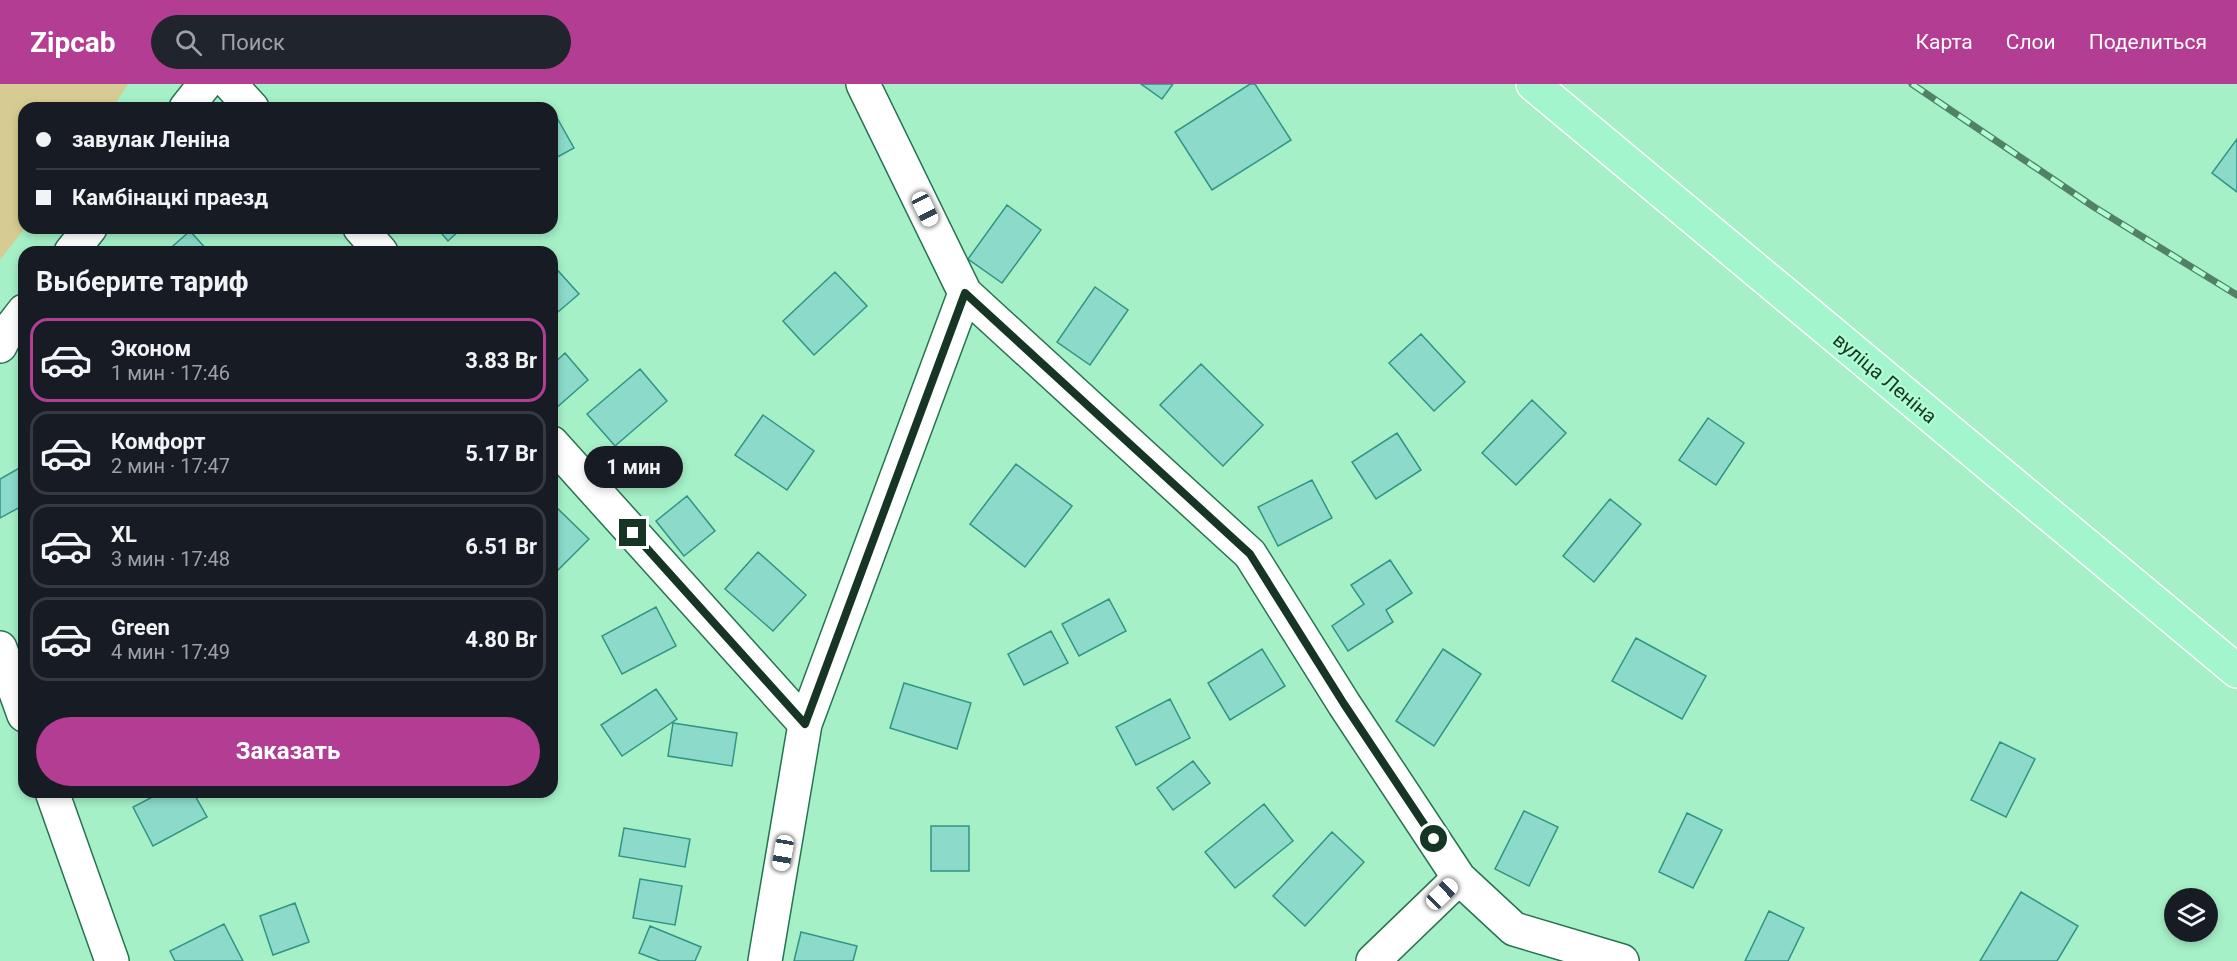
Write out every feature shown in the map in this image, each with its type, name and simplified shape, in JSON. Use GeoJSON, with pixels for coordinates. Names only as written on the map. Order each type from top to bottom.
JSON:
{"type":"FeatureCollection","features":[{"type":"Feature","properties":{"kind":"main road","name":"вуліца Леніна"},"geometry":{"type":"LineString","coordinates":[[1533,84],[2237,671]]}},
{"type":"Feature","properties":{"kind":"street"},"geometry":{"type":"LineString","coordinates":[[191,102],[205,84]]}},
{"type":"Feature","properties":{"kind":"street"},"geometry":{"type":"LineString","coordinates":[[230,84],[246,102]]}},
{"type":"Feature","properties":{"kind":"street"},"geometry":{"type":"LineString","coordinates":[[863,84],[965,293],[1250,554],[1344,704],[1459,878],[1514,929],[1622,961]]}},
{"type":"Feature","properties":{"kind":"street"},"geometry":{"type":"LineString","coordinates":[[76,246],[85,234]]}},
{"type":"Feature","properties":{"kind":"street"},"geometry":{"type":"LineString","coordinates":[[365,234],[376,246]]}},
{"type":"Feature","properties":{"kind":"street"},"geometry":{"type":"LineString","coordinates":[[765,961],[805,724],[965,293]]}},
{"type":"Feature","properties":{"kind":"street"},"geometry":{"type":"LineString","coordinates":[[0,346],[18,319]]}},
{"type":"Feature","properties":{"kind":"street"},"geometry":{"type":"LineString","coordinates":[[558,463],[805,724]]}},
{"type":"Feature","properties":{"kind":"street"},"geometry":{"type":"LineString","coordinates":[[0,648],[18,698]]}},
{"type":"Feature","properties":{"kind":"street"},"geometry":{"type":"LineString","coordinates":[[54,798],[112,961]]}},
{"type":"Feature","properties":{"kind":"street"},"geometry":{"type":"LineString","coordinates":[[1373,961],[1459,878]]}},
{"type":"Feature","properties":{"kind":"shaded area"},"geometry":{"type":"Polygon","coordinates":[[[0,84],[128,84],[117,102],[18,102],[18,234],[20,234],[0,260],[0,84]]]}},
{"type":"Feature","properties":{"kind":"building"},"geometry":{"type":"Polygon","coordinates":[[[1141,84],[1173,84],[1162,99],[1141,84]]]}},
{"type":"Feature","properties":{"kind":"building"},"geometry":{"type":"Polygon","coordinates":[[[1250,84],[1255,84],[1291,140],[1212,190],[1175,132],[1250,84]]]}},
{"type":"Feature","properties":{"kind":"building"},"geometry":{"type":"Polygon","coordinates":[[[558,120],[574,148],[558,157],[558,120]]]}},
{"type":"Feature","properties":{"kind":"building"},"geometry":{"type":"Polygon","coordinates":[[[2237,139],[2237,192],[2212,173],[2237,139]]]}},
{"type":"Feature","properties":{"kind":"building"},"geometry":{"type":"Polygon","coordinates":[[[1007,205],[1041,230],[1002,283],[968,259],[1007,205]]]}},
{"type":"Feature","properties":{"kind":"building"},"geometry":{"type":"Polygon","coordinates":[[[187,234],[193,234],[204,246],[173,246],[187,234]]]}},
{"type":"Feature","properties":{"kind":"building"},"geometry":{"type":"Polygon","coordinates":[[[442,234],[456,234],[448,241],[442,234]]]}},
{"type":"Feature","properties":{"kind":"building"},"geometry":{"type":"Polygon","coordinates":[[[558,271],[579,294],[558,312],[558,271]]]}},
{"type":"Feature","properties":{"kind":"building"},"geometry":{"type":"Polygon","coordinates":[[[835,272],[867,306],[814,355],[783,321],[835,272]]]}},
{"type":"Feature","properties":{"kind":"building"},"geometry":{"type":"Polygon","coordinates":[[[1095,287],[1128,310],[1090,365],[1057,342],[1095,287]]]}},
{"type":"Feature","properties":{"kind":"building"},"geometry":{"type":"Polygon","coordinates":[[[1421,334],[1465,382],[1434,411],[1389,363],[1421,334]]]}},
{"type":"Feature","properties":{"kind":"building"},"geometry":{"type":"Polygon","coordinates":[[[565,353],[588,380],[558,406],[558,359],[565,353]]]}},
{"type":"Feature","properties":{"kind":"building"},"geometry":{"type":"Polygon","coordinates":[[[1201,364],[1263,425],[1223,466],[1160,405],[1201,364]]]}},
{"type":"Feature","properties":{"kind":"building"},"geometry":{"type":"Polygon","coordinates":[[[640,369],[667,401],[615,446],[587,414],[640,369]]]}},
{"type":"Feature","properties":{"kind":"building"},"geometry":{"type":"Polygon","coordinates":[[[1532,400],[1566,433],[1516,485],[1482,453],[1532,400]]]}},
{"type":"Feature","properties":{"kind":"building"},"geometry":{"type":"Polygon","coordinates":[[[763,415],[814,451],[787,490],[735,455],[763,415]]]}},
{"type":"Feature","properties":{"kind":"building"},"geometry":{"type":"Polygon","coordinates":[[[1708,418],[1744,443],[1716,485],[1679,460],[1708,418]]]}},
{"type":"Feature","properties":{"kind":"building"},"geometry":{"type":"Polygon","coordinates":[[[1397,433],[1421,470],[1376,499],[1352,462],[1397,433]]]}},
{"type":"Feature","properties":{"kind":"building"},"geometry":{"type":"Polygon","coordinates":[[[1016,464],[1072,506],[1025,567],[970,524],[1016,464]]]}},
{"type":"Feature","properties":{"kind":"building"},"geometry":{"type":"Polygon","coordinates":[[[18,469],[18,508],[0,518],[0,479],[18,469]]]}},
{"type":"Feature","properties":{"kind":"building"},"geometry":{"type":"Polygon","coordinates":[[[1312,480],[1332,518],[1278,546],[1258,507],[1312,480]]]}},
{"type":"Feature","properties":{"kind":"building"},"geometry":{"type":"Polygon","coordinates":[[[687,496],[715,531],[684,556],[656,521],[687,496]]]}},
{"type":"Feature","properties":{"kind":"building"},"geometry":{"type":"Polygon","coordinates":[[[1610,499],[1641,524],[1594,582],[1563,556],[1610,499]]]}},
{"type":"Feature","properties":{"kind":"building"},"geometry":{"type":"Polygon","coordinates":[[[558,509],[589,539],[558,570],[558,509]]]}},
{"type":"Feature","properties":{"kind":"building"},"geometry":{"type":"Polygon","coordinates":[[[758,552],[806,595],[773,631],[725,589],[758,552]]]}},
{"type":"Feature","properties":{"kind":"building"},"geometry":{"type":"Polygon","coordinates":[[[1390,560],[1412,593],[1386,610],[1393,622],[1348,651],[1332,626],[1364,604],[1351,585],[1390,560]]]}},
{"type":"Feature","properties":{"kind":"building"},"geometry":{"type":"Polygon","coordinates":[[[1109,599],[1126,631],[1079,656],[1062,624],[1109,599]]]}},
{"type":"Feature","properties":{"kind":"building"},"geometry":{"type":"Polygon","coordinates":[[[656,607],[676,646],[622,674],[602,636],[656,607]]]}},
{"type":"Feature","properties":{"kind":"building"},"geometry":{"type":"Polygon","coordinates":[[[1051,631],[1068,663],[1024,685],[1008,654],[1051,631]]]}},
{"type":"Feature","properties":{"kind":"building"},"geometry":{"type":"Polygon","coordinates":[[[1636,638],[1706,676],[1682,719],[1612,681],[1636,638]]]}},
{"type":"Feature","properties":{"kind":"building"},"geometry":{"type":"Polygon","coordinates":[[[1262,649],[1285,686],[1230,720],[1208,683],[1262,649]]]}},
{"type":"Feature","properties":{"kind":"building"},"geometry":{"type":"Polygon","coordinates":[[[1443,649],[1481,674],[1434,746],[1396,721],[1443,649]]]}},
{"type":"Feature","properties":{"kind":"building"},"geometry":{"type":"Polygon","coordinates":[[[904,683],[971,703],[957,749],[890,728],[904,683]]]}},
{"type":"Feature","properties":{"kind":"building"},"geometry":{"type":"Polygon","coordinates":[[[656,689],[677,719],[622,756],[601,725],[656,689]]]}},
{"type":"Feature","properties":{"kind":"building"},"geometry":{"type":"Polygon","coordinates":[[[1170,699],[1190,738],[1136,765],[1116,727],[1170,699]]]}},
{"type":"Feature","properties":{"kind":"building"},"geometry":{"type":"Polygon","coordinates":[[[673,723],[737,733],[732,766],[668,756],[673,723]]]}},
{"type":"Feature","properties":{"kind":"building"},"geometry":{"type":"Polygon","coordinates":[[[2000,742],[2035,759],[2006,817],[1971,800],[2000,742]]]}},
{"type":"Feature","properties":{"kind":"building"},"geometry":{"type":"Polygon","coordinates":[[[1193,761],[1210,783],[1173,810],[1157,788],[1193,761]]]}},
{"type":"Feature","properties":{"kind":"building"},"geometry":{"type":"Polygon","coordinates":[[[150,798],[196,798],[207,817],[153,846],[133,807],[150,798]]]}},
{"type":"Feature","properties":{"kind":"building"},"geometry":{"type":"Polygon","coordinates":[[[1264,804],[1293,841],[1235,888],[1205,852],[1264,804]]]}},
{"type":"Feature","properties":{"kind":"building"},"geometry":{"type":"Polygon","coordinates":[[[1524,811],[1558,827],[1529,886],[1495,869],[1524,811]]]}},
{"type":"Feature","properties":{"kind":"building"},"geometry":{"type":"Polygon","coordinates":[[[1687,813],[1722,830],[1693,888],[1659,872],[1687,813]]]}},
{"type":"Feature","properties":{"kind":"building"},"geometry":{"type":"Polygon","coordinates":[[[931,826],[969,826],[969,871],[931,871],[931,826]]]}},
{"type":"Feature","properties":{"kind":"building"},"geometry":{"type":"Polygon","coordinates":[[[624,828],[690,839],[685,867],[619,856],[624,828]]]}},
{"type":"Feature","properties":{"kind":"building"},"geometry":{"type":"Polygon","coordinates":[[[1332,832],[1364,862],[1305,926],[1273,896],[1332,832]]]}},
{"type":"Feature","properties":{"kind":"building"},"geometry":{"type":"Polygon","coordinates":[[[640,879],[682,886],[675,925],[633,918],[640,879]]]}},
{"type":"Feature","properties":{"kind":"building"},"geometry":{"type":"Polygon","coordinates":[[[2021,892],[2078,926],[2057,961],[1980,961],[2021,892]]]}},
{"type":"Feature","properties":{"kind":"building"},"geometry":{"type":"Polygon","coordinates":[[[295,903],[309,942],[273,955],[260,916],[295,903]]]}},
{"type":"Feature","properties":{"kind":"building"},"geometry":{"type":"Polygon","coordinates":[[[1769,911],[1804,928],[1788,961],[1745,961],[1769,911]]]}},
{"type":"Feature","properties":{"kind":"building"},"geometry":{"type":"Polygon","coordinates":[[[224,924],[243,961],[175,961],[170,951],[224,924]]]}},
{"type":"Feature","properties":{"kind":"building"},"geometry":{"type":"Polygon","coordinates":[[[650,926],[701,947],[695,961],[660,961],[639,953],[650,926]]]}},
{"type":"Feature","properties":{"kind":"building"},"geometry":{"type":"Polygon","coordinates":[[[801,932],[857,946],[853,961],[794,961],[801,932]]]}},
{"type":"Feature","properties":{"kind":"railway"},"geometry":{"type":"LineString","coordinates":[[1912,84],[2094,207],[2237,295]]}},
{"type":"Feature","properties":{"kind":"route"},"geometry":{"type":"LineString","coordinates":[[633,533],[805,724],[965,293],[1250,554],[1344,704],[1434,839]]}}]}
